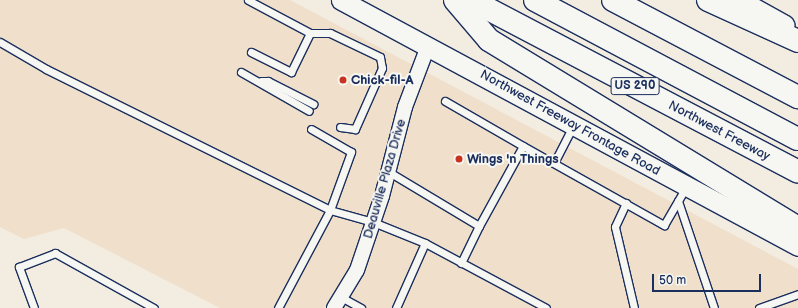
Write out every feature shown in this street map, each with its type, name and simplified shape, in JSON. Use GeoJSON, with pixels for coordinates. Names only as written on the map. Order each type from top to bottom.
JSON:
{"type":"FeatureCollection","features":[{"type":"Feature","properties":{"kind":"highway"},"geometry":{"type":"LineString","coordinates":[[455,0],[489,40],[798,228]]}},
{"type":"Feature","properties":{"kind":"highway","name":"Northwest Freeway"},"geometry":{"type":"LineString","coordinates":[[471,0],[798,172]]}},
{"type":"Feature","properties":{"kind":"highway"},"geometry":{"type":"LineString","coordinates":[[535,0],[798,139]]}},
{"type":"Feature","properties":{"kind":"highway"},"geometry":{"type":"LineString","coordinates":[[613,0],[798,98]]}},
{"type":"Feature","properties":{"kind":"highway"},"geometry":{"type":"LineString","coordinates":[[708,0],[798,41]]}},
{"type":"Feature","properties":{"kind":"main road","name":"Northwest Freeway Frontage Road"},"geometry":{"type":"LineString","coordinates":[[341,0],[574,125],[682,194],[798,246]]}},
{"type":"Feature","properties":{"kind":"main road"},"geometry":{"type":"LineString","coordinates":[[740,0],[798,33]]}},
{"type":"Feature","properties":{"kind":"street","name":"Deauville Plaza Drive"},"geometry":{"type":"LineString","coordinates":[[337,303],[357,270],[389,172],[405,107],[428,46]]}},
{"type":"Feature","properties":{"kind":"lane"},"geometry":{"type":"LineString","coordinates":[[248,0],[310,33],[330,34],[380,57],[382,68],[355,129],[343,125]]}},
{"type":"Feature","properties":{"kind":"lane"},"geometry":{"type":"LineString","coordinates":[[251,52],[291,72],[310,33]]}},
{"type":"Feature","properties":{"kind":"lane"},"geometry":{"type":"LineString","coordinates":[[0,42],[46,69],[330,210],[373,222],[425,243],[546,308]]}},
{"type":"Feature","properties":{"kind":"lane"},"geometry":{"type":"LineString","coordinates":[[241,72],[261,81],[265,89],[311,107]]}},
{"type":"Feature","properties":{"kind":"lane"},"geometry":{"type":"LineString","coordinates":[[445,101],[664,225],[682,194]]}},
{"type":"Feature","properties":{"kind":"lane"},"geometry":{"type":"LineString","coordinates":[[554,163],[574,125]]}},
{"type":"Feature","properties":{"kind":"lane"},"geometry":{"type":"LineString","coordinates":[[278,308],[330,210],[351,152],[311,129]]}},
{"type":"Feature","properties":{"kind":"lane"},"geometry":{"type":"LineString","coordinates":[[461,262],[523,146]]}},
{"type":"Feature","properties":{"kind":"lane"},"geometry":{"type":"LineString","coordinates":[[389,172],[479,226]]}},
{"type":"Feature","properties":{"kind":"lane"},"geometry":{"type":"LineString","coordinates":[[682,194],[714,308]]}},
{"type":"Feature","properties":{"kind":"lane"},"geometry":{"type":"LineString","coordinates":[[626,204],[615,227],[634,308]]}},
{"type":"Feature","properties":{"kind":"lane"},"geometry":{"type":"LineString","coordinates":[[396,308],[425,243]]}},
{"type":"Feature","properties":{"kind":"lane"},"geometry":{"type":"LineString","coordinates":[[34,308],[19,267],[55,254],[154,308]]}},
{"type":"Feature","properties":{"kind":"lane"},"geometry":{"type":"LineString","coordinates":[[759,308],[798,294]]}},
{"type":"Feature","properties":{"kind":"lane"},"geometry":{"type":"LineString","coordinates":[[337,303],[361,308]]}},
{"type":"Feature","properties":{"kind":"shaded area"},"geometry":{"type":"Polygon","coordinates":[[[0,0],[290,0],[798,269],[798,308],[220,308],[64,228],[24,239],[0,227],[0,0]]]}},
{"type":"Feature","properties":{"kind":"place","name":"Chick-fil-A"},"geometry":{"type":"Point","coordinates":[343,80]}},
{"type":"Feature","properties":{"kind":"place","name":"Wings 'n Things"},"geometry":{"type":"Point","coordinates":[459,159]}}]}
